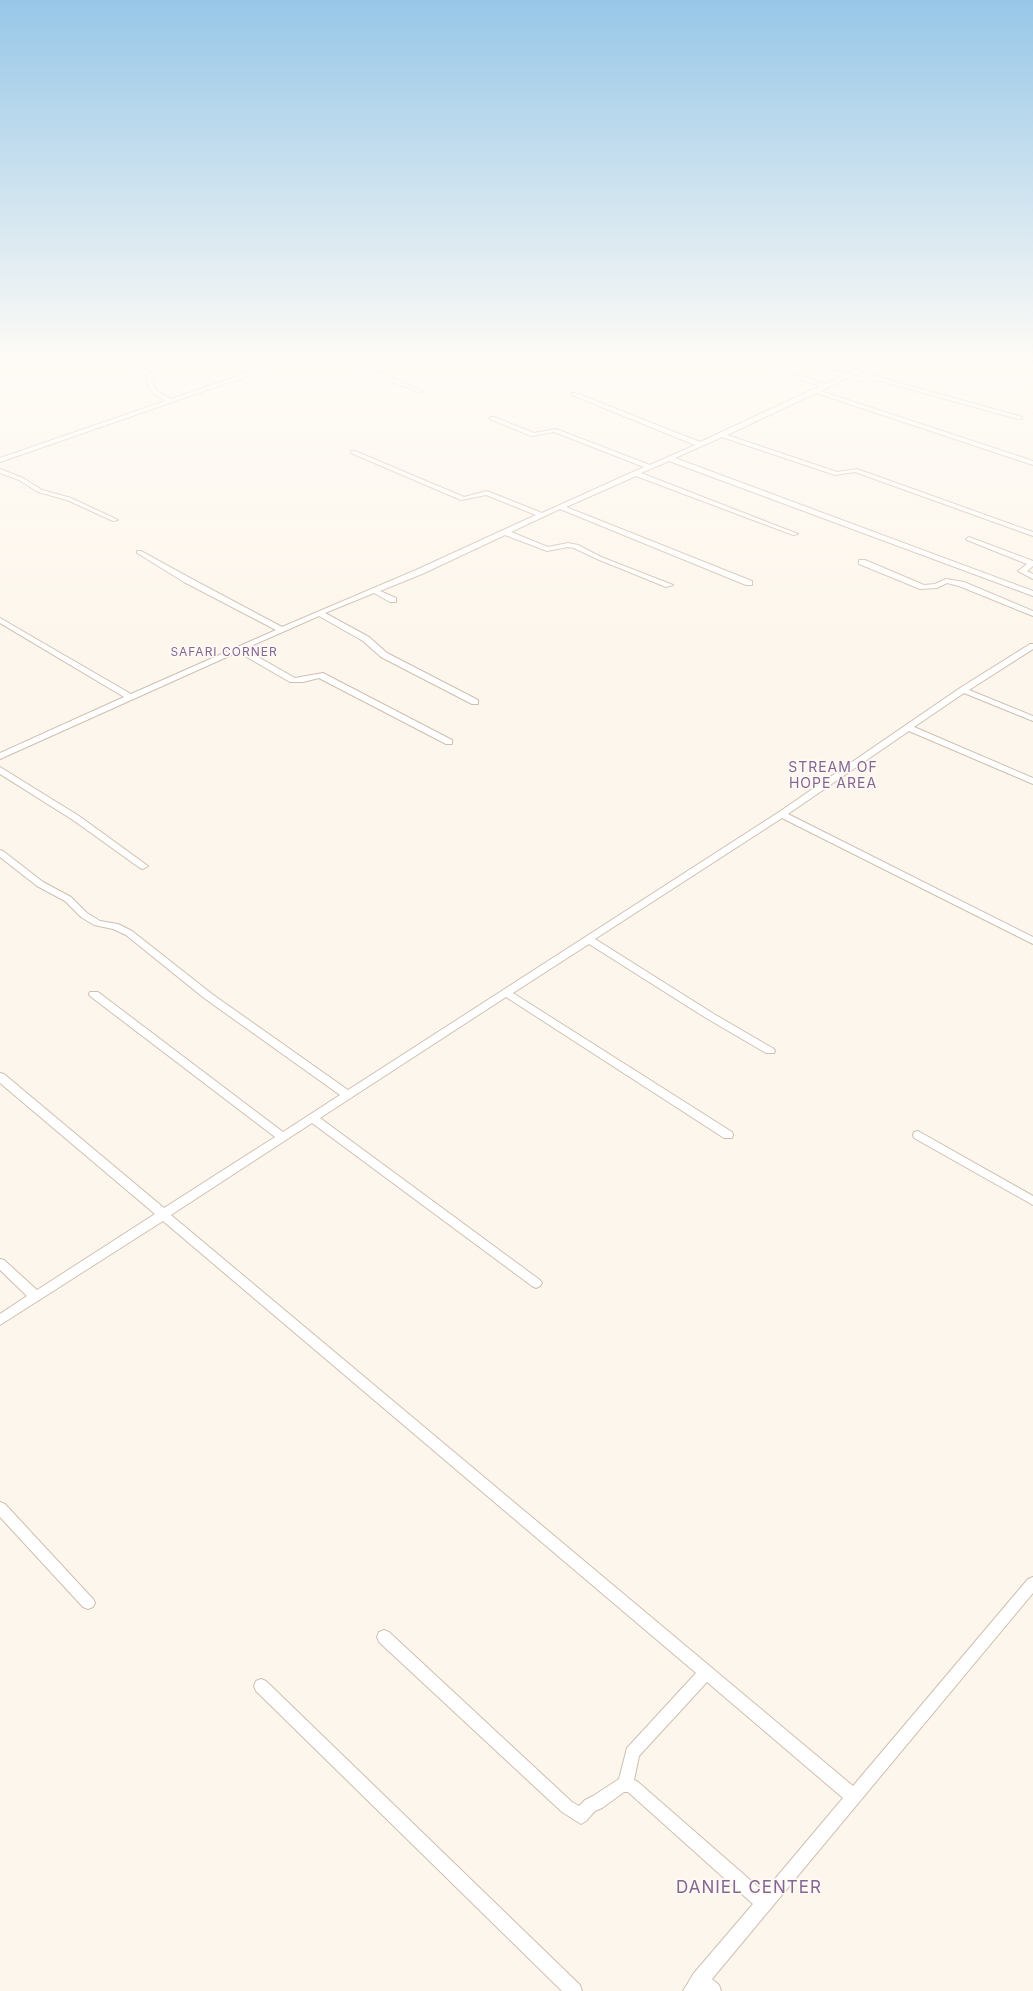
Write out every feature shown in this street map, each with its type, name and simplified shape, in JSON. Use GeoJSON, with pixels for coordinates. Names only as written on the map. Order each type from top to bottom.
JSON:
{"type":"FeatureCollection","features":[{"type":"Feature","properties":{"kind":"street"},"geometry":{"type":"LineString","coordinates":[[0,460],[15,455]]}},
{"type":"Feature","properties":{"kind":"street"},"geometry":{"type":"LineString","coordinates":[[360,455],[463,499],[487,493],[542,515]]}},
{"type":"Feature","properties":{"kind":"street"},"geometry":{"type":"LineString","coordinates":[[619,455],[650,467]]}},
{"type":"Feature","properties":{"kind":"street"},"geometry":{"type":"LineString","coordinates":[[0,756],[319,613],[375,591],[634,473],[678,455]]}},
{"type":"Feature","properties":{"kind":"street"},"geometry":{"type":"LineString","coordinates":[[781,455],[837,474],[855,470],[1033,534]]}},
{"type":"Feature","properties":{"kind":"street"},"geometry":{"type":"LineString","coordinates":[[1009,455],[1033,463]]}},
{"type":"Feature","properties":{"kind":"street"},"geometry":{"type":"LineString","coordinates":[[670,459],[1033,594]]}},
{"type":"Feature","properties":{"kind":"street"},"geometry":{"type":"LineString","coordinates":[[0,471],[22,479],[40,491],[69,499],[115,520]]}},
{"type":"Feature","properties":{"kind":"street"},"geometry":{"type":"LineString","coordinates":[[634,473],[795,534]]}},
{"type":"Feature","properties":{"kind":"street"},"geometry":{"type":"LineString","coordinates":[[560,507],[749,583]]}},
{"type":"Feature","properties":{"kind":"street"},"geometry":{"type":"LineString","coordinates":[[505,532],[547,549],[568,545],[576,546],[599,558],[669,585]]}},
{"type":"Feature","properties":{"kind":"street"},"geometry":{"type":"LineString","coordinates":[[969,539],[1032,563],[1022,571],[1033,577]]}},
{"type":"Feature","properties":{"kind":"street"},"geometry":{"type":"LineString","coordinates":[[139,552],[181,577],[282,630]]}},
{"type":"Feature","properties":{"kind":"street"},"geometry":{"type":"LineString","coordinates":[[862,562],[923,587],[937,586],[946,581],[961,584],[1033,614]]}},
{"type":"Feature","properties":{"kind":"street"},"geometry":{"type":"LineString","coordinates":[[375,591],[393,600]]}},
{"type":"Feature","properties":{"kind":"street"},"geometry":{"type":"LineString","coordinates":[[319,613],[366,639],[384,655],[475,702]]}},
{"type":"Feature","properties":{"kind":"street"},"geometry":{"type":"LineString","coordinates":[[0,620],[131,698]]}},
{"type":"Feature","properties":{"kind":"street"},"geometry":{"type":"LineString","coordinates":[[0,1320],[162,1214],[313,1118],[347,1094],[782,814],[963,690],[1033,646]]}},
{"type":"Feature","properties":{"kind":"street"},"geometry":{"type":"LineString","coordinates":[[238,649],[293,680],[303,680],[320,675],[449,742]]}},
{"type":"Feature","properties":{"kind":"street"},"geometry":{"type":"LineString","coordinates":[[963,690],[1033,719]]}},
{"type":"Feature","properties":{"kind":"street"},"geometry":{"type":"LineString","coordinates":[[909,728],[1033,781]]}},
{"type":"Feature","properties":{"kind":"street"},"geometry":{"type":"LineString","coordinates":[[0,770],[76,818],[144,866]]}},
{"type":"Feature","properties":{"kind":"street"},"geometry":{"type":"LineString","coordinates":[[782,814],[1033,941]]}},
{"type":"Feature","properties":{"kind":"street"},"geometry":{"type":"LineString","coordinates":[[0,853],[40,884],[68,899],[84,915],[97,923],[115,926],[129,933],[208,996],[347,1094]]}},
{"type":"Feature","properties":{"kind":"street"},"geometry":{"type":"LineString","coordinates":[[588,939],[710,1016],[770,1051]]}},
{"type":"Feature","properties":{"kind":"street"},"geometry":{"type":"LineString","coordinates":[[505,992],[728,1135]]}},
{"type":"Feature","properties":{"kind":"street"},"geometry":{"type":"LineString","coordinates":[[94,994],[282,1137]]}},
{"type":"Feature","properties":{"kind":"street"},"geometry":{"type":"LineString","coordinates":[[0,1077],[853,1796]]}},
{"type":"Feature","properties":{"kind":"street"},"geometry":{"type":"LineString","coordinates":[[313,1118],[536,1283]]}},
{"type":"Feature","properties":{"kind":"street"},"geometry":{"type":"LineString","coordinates":[[918,1135],[1033,1201]]}},
{"type":"Feature","properties":{"kind":"street"},"geometry":{"type":"LineString","coordinates":[[0,1263],[36,1297]]}},
{"type":"Feature","properties":{"kind":"street"},"geometry":{"type":"LineString","coordinates":[[0,1508],[88,1603]]}},
{"type":"Feature","properties":{"kind":"street"},"geometry":{"type":"LineString","coordinates":[[713,1991],[695,1985],[1033,1584]]}},
{"type":"Feature","properties":{"kind":"street"},"geometry":{"type":"LineString","coordinates":[[384,1637],[567,1808],[581,1816],[590,1805],[597,1803],[620,1786],[626,1784]]}},
{"type":"Feature","properties":{"kind":"street"},"geometry":{"type":"LineString","coordinates":[[626,1784],[632,1753],[706,1673]]}},
{"type":"Feature","properties":{"kind":"street"},"geometry":{"type":"LineString","coordinates":[[262,1686],[574,1991]]}},
{"type":"Feature","properties":{"kind":"street"},"geometry":{"type":"LineString","coordinates":[[626,1784],[643,1795],[764,1902]]}},
{"type":"Feature","properties":{"kind":"district","name":"SAFARI CORNER"},"geometry":{"type":"Point","coordinates":[224,652]}},
{"type":"Feature","properties":{"kind":"district","name":"STREAM OF HOPE AREA"},"geometry":{"type":"Point","coordinates":[833,776]}},
{"type":"Feature","properties":{"kind":"district","name":"DANIEL CENTER"},"geometry":{"type":"Point","coordinates":[749,1888]}}]}
